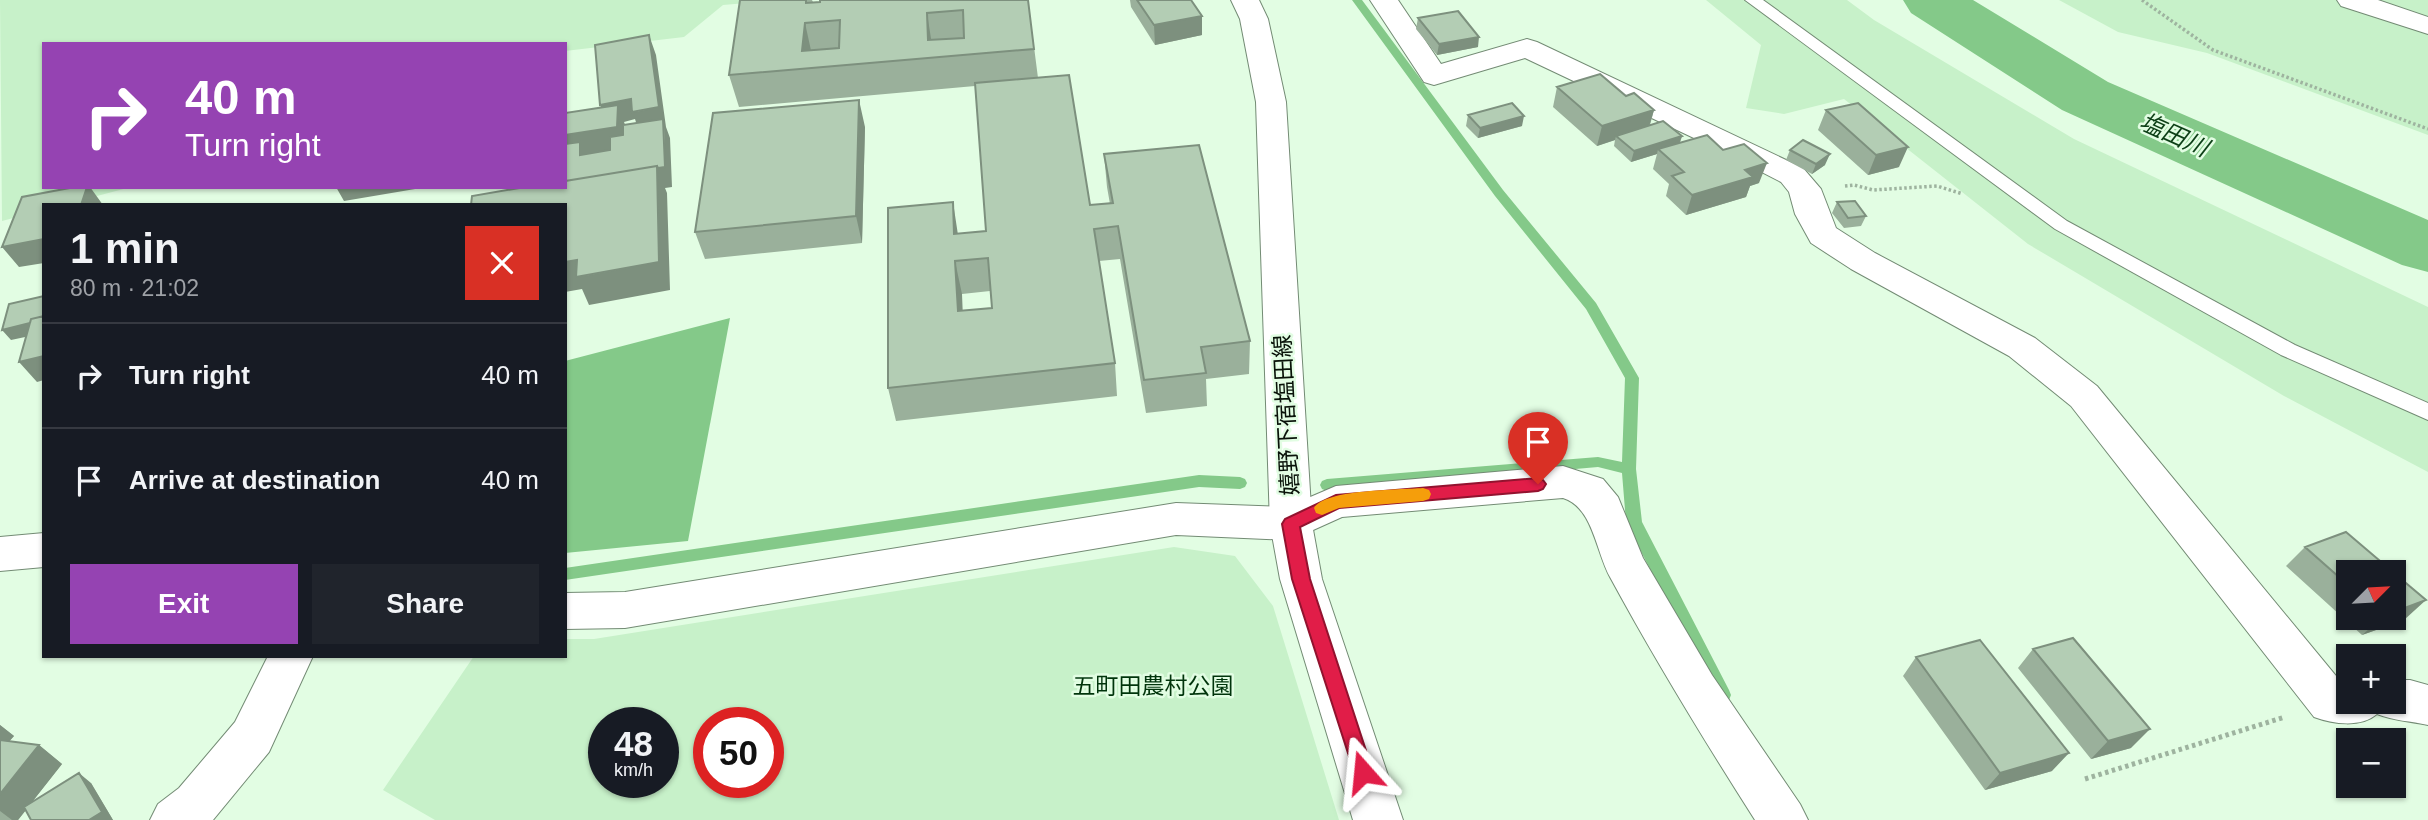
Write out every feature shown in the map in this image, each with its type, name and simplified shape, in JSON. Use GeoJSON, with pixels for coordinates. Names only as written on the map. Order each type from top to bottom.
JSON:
{"type":"FeatureCollection","features":[{"type":"Feature","properties":{"kind":"street","name":"嬉野下宿塩田線"},"geometry":{"type":"LineString","coordinates":[[1245,0],[1254,19],[1271,102],[1291,524],[1301,579],[1378,820]]}},
{"type":"Feature","properties":{"kind":"street"},"geometry":{"type":"LineString","coordinates":[[1384,0],[1434,76],[1527,48],[1726,141],[1792,175],[1805,189],[1812,214],[1823,234],[1863,261],[2022,347],[2084,396],[2336,691]]}},
{"type":"Feature","properties":{"kind":"street"},"geometry":{"type":"LineString","coordinates":[[2351,0],[2428,26]]}},
{"type":"Feature","properties":{"kind":"street"},"geometry":{"type":"LineString","coordinates":[[567,611],[625,610],[1176,519],[1291,524],[1336,502],[1563,482],[1589,490],[1603,508],[1624,563],[1696,689],[1783,820]]}},
{"type":"Feature","properties":{"kind":"street"},"geometry":{"type":"LineString","coordinates":[[0,554],[42,550]]}},
{"type":"Feature","properties":{"kind":"street"},"geometry":{"type":"LineString","coordinates":[[185,812],[252,737],[290,658]]}},
{"type":"Feature","properties":{"kind":"street"},"geometry":{"type":"LineString","coordinates":[[2406,700],[2428,705]]}},
{"type":"Feature","properties":{"kind":"lane"},"geometry":{"type":"LineString","coordinates":[[1754,0],[2061,225],[2288,350],[2428,412]]}},
{"type":"Feature","properties":{"kind":"path"},"geometry":{"type":"LineString","coordinates":[[2142,0],[2213,50],[2428,129]]}},
{"type":"Feature","properties":{"kind":"path"},"geometry":{"type":"LineString","coordinates":[[1805,189],[1854,185],[1873,190],[1937,186],[1974,198]]}},
{"type":"Feature","properties":{"kind":"path"},"geometry":{"type":"LineString","coordinates":[[2085,779],[2336,705]]}},
{"type":"Feature","properties":{"kind":"green space"},"geometry":{"type":"Polygon","coordinates":[[[0,0],[781,0],[723,5],[684,37],[567,51],[567,42],[42,42],[42,189],[123,189],[71,203],[42,203],[42,211],[2,221],[0,0]]]}},
{"type":"Feature","properties":{"kind":"green space"},"geometry":{"type":"Polygon","coordinates":[[[1706,0],[1847,0],[1874,20],[2074,139],[2428,307],[2428,472],[2284,396],[2028,244],[1844,99],[1784,114],[1746,108],[1761,45],[1706,0]]]}},
{"type":"Feature","properties":{"kind":"green space"},"geometry":{"type":"Polygon","coordinates":[[[2059,0],[2428,0],[2428,135],[2207,53],[2118,32],[2059,0]]]}},
{"type":"Feature","properties":{"kind":"green space","name":"五町田農村公園"},"geometry":{"type":"Polygon","coordinates":[[[1174,547],[1235,556],[1273,606],[1339,820],[435,820],[383,790],[473,658],[567,658],[567,639],[594,639],[1174,547]]]}},
{"type":"Feature","properties":{"kind":"shaded area"},"geometry":{"type":"Polygon","coordinates":[[[730,318],[688,541],[567,553],[567,360],[730,318]]]}},
{"type":"Feature","properties":{"kind":"building"},"geometry":{"type":"Polygon","coordinates":[[[740,0],[806,0],[806,3],[820,0],[1028,0],[1034,49],[729,75],[740,0]],[[963,10],[927,13],[928,40],[964,38],[963,10]],[[840,20],[805,23],[802,51],[839,48],[840,20]]]}},
{"type":"Feature","properties":{"kind":"building"},"geometry":{"type":"Polygon","coordinates":[[[1137,0],[1191,0],[1202,16],[1154,25],[1137,0]]]}},
{"type":"Feature","properties":{"kind":"building"},"geometry":{"type":"Polygon","coordinates":[[[1458,11],[1479,37],[1439,44],[1418,18],[1458,11]]]}},
{"type":"Feature","properties":{"kind":"building"},"geometry":{"type":"Polygon","coordinates":[[[649,35],[659,107],[632,112],[631,99],[600,105],[595,45],[649,35]]]}},
{"type":"Feature","properties":{"kind":"building"},"geometry":{"type":"Polygon","coordinates":[[[1600,74],[1626,96],[1634,93],[1654,110],[1602,126],[1557,87],[1600,74]]]}},
{"type":"Feature","properties":{"kind":"building"},"geometry":{"type":"Polygon","coordinates":[[[1069,75],[1090,205],[1113,203],[1104,154],[1199,145],[1250,341],[1201,347],[1206,373],[1144,380],[1118,226],[1094,229],[1115,363],[888,388],[888,208],[953,202],[954,234],[986,231],[975,83],[1069,75]],[[988,258],[955,261],[958,311],[992,308],[988,258]]]}},
{"type":"Feature","properties":{"kind":"building"},"geometry":{"type":"Polygon","coordinates":[[[859,100],[856,216],[695,232],[713,113],[859,100]]]}},
{"type":"Feature","properties":{"kind":"building"},"geometry":{"type":"Polygon","coordinates":[[[1512,103],[1524,116],[1480,128],[1468,115],[1512,103]]]}},
{"type":"Feature","properties":{"kind":"building"},"geometry":{"type":"Polygon","coordinates":[[[1858,103],[1908,147],[1876,155],[1826,110],[1858,103]]]}},
{"type":"Feature","properties":{"kind":"building"},"geometry":{"type":"Polygon","coordinates":[[[618,105],[617,127],[567,135],[567,113],[618,105]]]}},
{"type":"Feature","properties":{"kind":"building"},"geometry":{"type":"Polygon","coordinates":[[[663,119],[665,167],[567,181],[567,144],[580,142],[580,155],[610,150],[610,137],[623,135],[623,125],[663,119]]]}},
{"type":"Feature","properties":{"kind":"building"},"geometry":{"type":"Polygon","coordinates":[[[1663,121],[1682,136],[1634,151],[1616,136],[1663,121]]]}},
{"type":"Feature","properties":{"kind":"building"},"geometry":{"type":"Polygon","coordinates":[[[1707,135],[1723,150],[1744,144],[1767,163],[1745,170],[1753,177],[1692,195],[1672,176],[1684,172],[1658,149],[1707,135]]]}},
{"type":"Feature","properties":{"kind":"building"},"geometry":{"type":"Polygon","coordinates":[[[1803,140],[1830,154],[1816,164],[1790,150],[1803,140]]]}},
{"type":"Feature","properties":{"kind":"building"},"geometry":{"type":"Polygon","coordinates":[[[657,166],[659,262],[576,277],[577,260],[567,262],[567,203],[471,203],[472,196],[513,189],[567,189],[567,181],[657,166]]]}},
{"type":"Feature","properties":{"kind":"building"},"geometry":{"type":"Polygon","coordinates":[[[64,189],[86,189],[82,203],[42,203],[42,239],[2,247],[22,197],[64,189]]]}},
{"type":"Feature","properties":{"kind":"building"},"geometry":{"type":"Polygon","coordinates":[[[1855,201],[1866,216],[1848,218],[1837,202],[1855,201]]]}},
{"type":"Feature","properties":{"kind":"building"},"geometry":{"type":"Polygon","coordinates":[[[42,296],[42,316],[31,319],[30,323],[2,330],[9,304],[42,296]]]}},
{"type":"Feature","properties":{"kind":"building"},"geometry":{"type":"Polygon","coordinates":[[[42,316],[42,356],[19,362],[31,319],[42,316]]]}},
{"type":"Feature","properties":{"kind":"building"},"geometry":{"type":"Polygon","coordinates":[[[2346,532],[2379,560],[2336,560],[2336,574],[2305,547],[2346,532]]]}},
{"type":"Feature","properties":{"kind":"building"},"geometry":{"type":"Polygon","coordinates":[[[2406,583],[2426,600],[2406,608],[2406,583]]]}},
{"type":"Feature","properties":{"kind":"building"},"geometry":{"type":"Polygon","coordinates":[[[2073,638],[2150,729],[2108,741],[2033,649],[2073,638]]]}},
{"type":"Feature","properties":{"kind":"building"},"geometry":{"type":"Polygon","coordinates":[[[1980,640],[2069,753],[2000,773],[1916,657],[1980,640]]]}},
{"type":"Feature","properties":{"kind":"building"},"geometry":{"type":"Polygon","coordinates":[[[0,740],[39,745],[0,794],[0,740]]]}},
{"type":"Feature","properties":{"kind":"building"},"geometry":{"type":"Polygon","coordinates":[[[79,773],[102,812],[89,820],[31,820],[24,807],[79,773]]]}},
{"type":"Feature","properties":{"kind":"waterway"},"geometry":{"type":"LineString","coordinates":[[1357,0],[1499,193],[1591,306],[1632,378],[1629,469]]}},
{"type":"Feature","properties":{"kind":"waterway","name":"塩田川"},"geometry":{"type":"LineString","coordinates":[[1932,0],[2085,96],[2428,248]]}},
{"type":"Feature","properties":{"kind":"waterway"},"geometry":{"type":"LineString","coordinates":[[1327,485],[1598,462],[1629,469]]}},
{"type":"Feature","properties":{"kind":"waterway"},"geometry":{"type":"LineString","coordinates":[[1629,469],[1634,522],[1723,695]]}},
{"type":"Feature","properties":{"kind":"waterway"},"geometry":{"type":"LineString","coordinates":[[567,574],[1199,481],[1240,483]]}},
{"type":"Feature","properties":{"kind":"slow traffic"},"geometry":{"type":"LineString","coordinates":[[1322,508],[1336,502],[1423,494]]}},
{"type":"Feature","properties":{"kind":"route"},"geometry":{"type":"LineString","coordinates":[[1363,772],[1301,579],[1291,524],[1336,502],[1538,484]]}}]}
